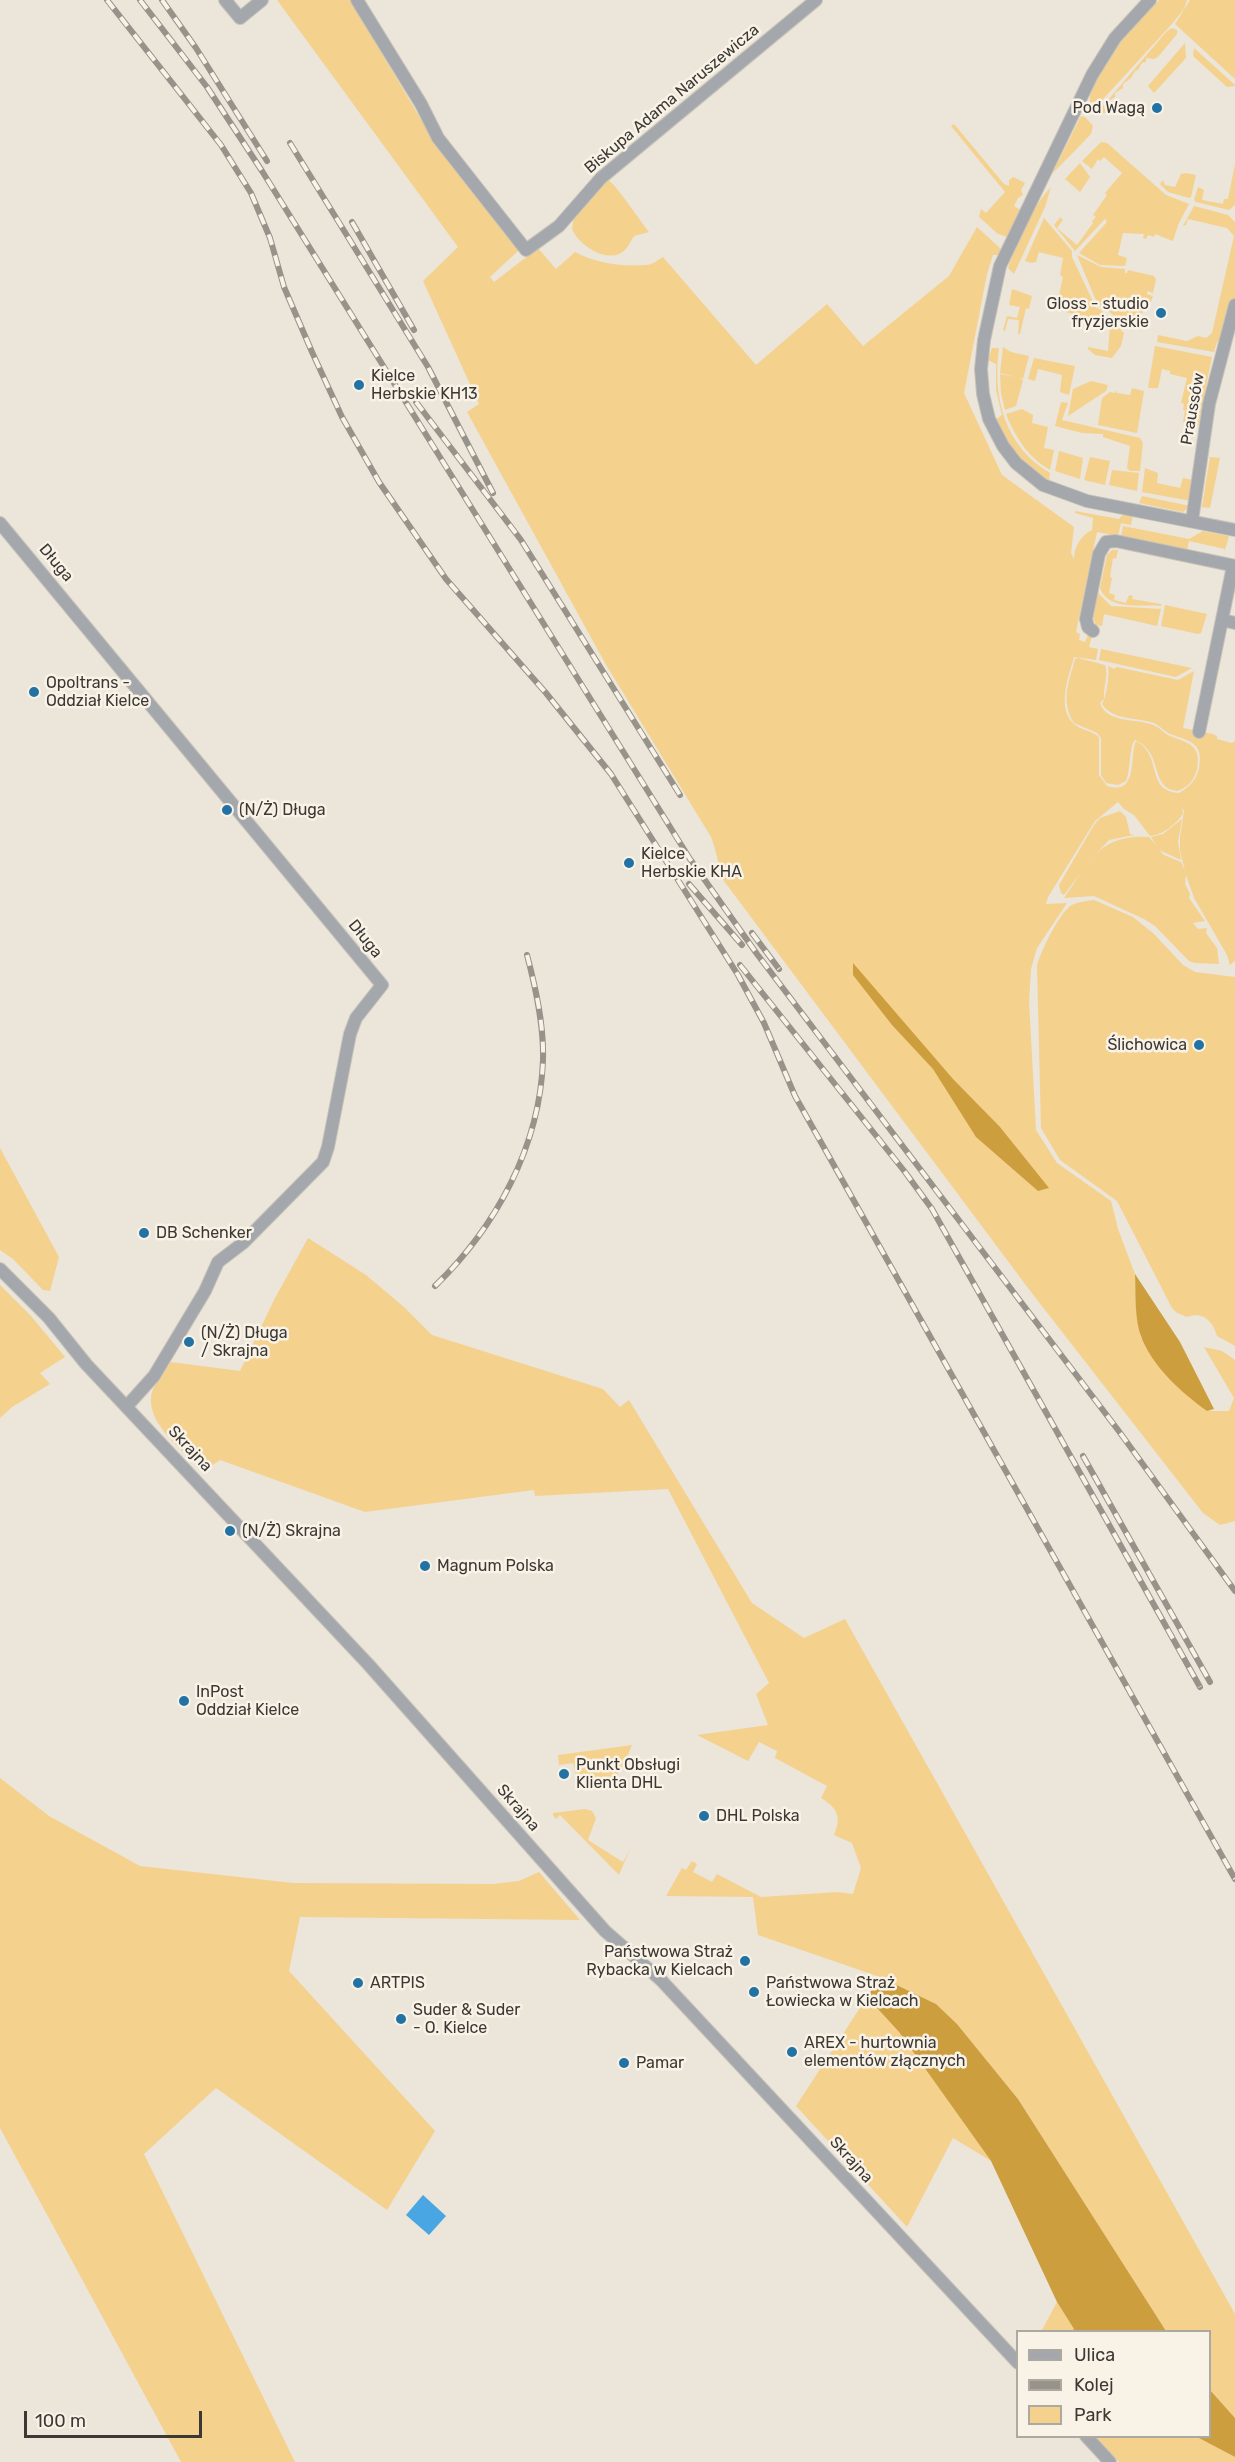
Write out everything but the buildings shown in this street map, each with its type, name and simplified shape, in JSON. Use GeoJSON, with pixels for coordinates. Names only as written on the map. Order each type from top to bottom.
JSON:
{"type":"FeatureCollection","features":[{"type":"Feature","properties":{"kind":"street"},"geometry":{"type":"LineString","coordinates":[[225,0],[240,18],[262,0]]}},
{"type":"Feature","properties":{"kind":"street","name":"Biskupa Adama Naruszewicza"},"geometry":{"type":"LineString","coordinates":[[357,0],[421,104],[438,138],[526,250],[559,226],[601,178],[816,0]]}},
{"type":"Feature","properties":{"kind":"street"},"geometry":{"type":"LineString","coordinates":[[1150,0],[1115,38],[1092,75],[1000,266],[984,340],[982,390],[996,436],[1016,463],[1038,482],[1061,493],[1087,501],[1235,530]]}},
{"type":"Feature","properties":{"kind":"street","name":"Praussów"},"geometry":{"type":"LineString","coordinates":[[1192,521],[1209,404],[1235,305]]}},
{"type":"Feature","properties":{"kind":"street","name":"Długa"},"geometry":{"type":"LineString","coordinates":[[0,523],[382,985],[356,1018],[350,1034],[323,1162],[243,1243],[218,1262],[205,1291],[154,1376],[126,1406]]}},
{"type":"Feature","properties":{"kind":"street"},"geometry":{"type":"LineString","coordinates":[[1093,631],[1088,627],[1086,619],[1099,554],[1106,542],[1116,541],[1234,566],[1199,732]]}},
{"type":"Feature","properties":{"kind":"street"},"geometry":{"type":"LineString","coordinates":[[1222,620],[1235,622]]}},
{"type":"Feature","properties":{"kind":"street","name":"Skrajna"},"geometry":{"type":"LineString","coordinates":[[0,1269],[49,1318],[86,1364],[368,1664],[605,1931],[661,1980],[1016,2362]]}},
{"type":"Feature","properties":{"kind":"street"},"geometry":{"type":"LineString","coordinates":[[1088,2438],[1110,2462]]}},
{"type":"Feature","properties":{"kind":"green space"},"geometry":{"type":"Polygon","coordinates":[[[277,0],[350,0],[432,138],[519,250],[490,277],[494,282],[538,248],[556,269],[575,252],[600,261],[628,265],[648,265],[663,257],[756,365],[827,304],[863,346],[949,276],[977,227],[1001,249],[1001,255],[993,255],[987,274],[964,393],[1002,475],[1074,527],[1071,553],[1074,559],[1079,542],[1092,530],[1093,518],[1075,513],[1075,511],[1119,519],[1125,512],[1133,514],[1131,525],[1121,523],[1118,536],[1097,532],[1076,632],[1080,634],[1079,640],[1085,642],[1088,635],[1092,636],[1089,647],[1098,649],[1096,660],[1074,657],[1065,692],[1069,717],[1077,726],[1099,737],[1099,775],[1107,786],[1117,788],[1128,780],[1136,741],[1149,755],[1162,786],[1168,791],[1179,793],[1192,783],[1198,773],[1200,759],[1194,744],[1170,734],[1154,723],[1112,713],[1102,704],[1107,686],[1108,666],[1178,680],[1194,671],[1183,728],[1213,734],[1217,736],[1217,739],[1232,743],[1235,741],[1235,961],[1230,965],[1227,955],[1194,898],[1186,875],[1185,884],[1190,894],[1189,898],[1205,921],[1193,923],[1198,929],[1207,928],[1206,933],[1217,948],[1219,964],[1189,961],[1155,926],[1094,896],[1064,898],[1089,862],[1107,845],[1132,837],[1149,837],[1157,846],[1151,837],[1163,834],[1182,819],[1178,842],[1181,860],[1159,850],[1164,855],[1181,862],[1185,871],[1180,851],[1184,811],[1182,808],[1183,814],[1173,825],[1160,834],[1150,836],[1134,815],[1118,802],[1095,821],[1048,897],[1046,904],[1067,903],[1037,948],[1031,969],[1029,1001],[1036,1130],[1057,1163],[1111,1201],[1118,1229],[1135,1274],[1137,1316],[1141,1338],[1207,1411],[1229,1411],[1234,1398],[1204,1347],[1222,1351],[1235,1360],[1235,1521],[1220,1525],[1203,1513],[1031,1292],[724,881],[711,837],[605,663],[467,412],[479,404],[423,281],[458,247],[277,0]]]}},
{"type":"Feature","properties":{"kind":"green space"},"geometry":{"type":"Polygon","coordinates":[[[1159,0],[1187,0],[1184,9],[1171,25],[1092,109],[1090,97],[1102,67],[1126,35],[1159,0]]]}},
{"type":"Feature","properties":{"kind":"green space"},"geometry":{"type":"Polygon","coordinates":[[[1190,0],[1235,0],[1235,79],[1175,24],[1190,0]]]}},
{"type":"Feature","properties":{"kind":"green space"},"geometry":{"type":"Polygon","coordinates":[[[1172,28],[1177,30],[1177,34],[1158,57],[1146,58],[1146,62],[1142,63],[1131,78],[1123,84],[1123,88],[1107,102],[1108,113],[1097,113],[1166,32],[1172,28]]]}},
{"type":"Feature","properties":{"kind":"green space"},"geometry":{"type":"Polygon","coordinates":[[[1185,43],[1186,58],[1154,93],[1148,86],[1185,43]]]}},
{"type":"Feature","properties":{"kind":"green space"},"geometry":{"type":"Polygon","coordinates":[[[1194,48],[1235,86],[1227,87],[1193,56],[1194,48]]]}},
{"type":"Feature","properties":{"kind":"green space"},"geometry":{"type":"Polygon","coordinates":[[[1081,116],[1093,126],[1091,134],[1052,174],[1081,116]]]}},
{"type":"Feature","properties":{"kind":"green space"},"geometry":{"type":"Polygon","coordinates":[[[954,124],[1004,184],[1009,186],[1009,180],[1013,177],[1025,183],[1021,190],[1023,195],[1018,198],[1014,206],[1022,211],[1007,237],[998,234],[979,217],[981,209],[986,213],[1005,192],[951,126],[954,124]]]}},
{"type":"Feature","properties":{"kind":"green space"},"geometry":{"type":"Polygon","coordinates":[[[1101,142],[1107,143],[1166,195],[1189,204],[1173,241],[1155,234],[1154,237],[1148,235],[1146,239],[1143,238],[1144,234],[1123,233],[1118,255],[1127,258],[1125,266],[1100,265],[1079,253],[1107,222],[1105,219],[1075,251],[1054,225],[1060,217],[1063,220],[1057,228],[1077,245],[1093,223],[1096,217],[1093,215],[1107,195],[1105,193],[1122,173],[1104,157],[1100,161],[1098,159],[1092,169],[1082,161],[1101,142]]]}},
{"type":"Feature","properties":{"kind":"green space"},"geometry":{"type":"Polygon","coordinates":[[[1080,163],[1090,177],[1080,192],[1065,179],[1080,163]]]}},
{"type":"Feature","properties":{"kind":"green space"},"geometry":{"type":"Polygon","coordinates":[[[1235,164],[1235,205],[1229,210],[1194,200],[1198,187],[1204,190],[1202,200],[1223,204],[1224,199],[1228,199],[1235,164]]]}},
{"type":"Feature","properties":{"kind":"green space"},"geometry":{"type":"Polygon","coordinates":[[[1181,174],[1196,175],[1189,198],[1168,192],[1160,184],[1163,180],[1165,185],[1175,187],[1181,174]]]}},
{"type":"Feature","properties":{"kind":"green space"},"geometry":{"type":"Polygon","coordinates":[[[608,180],[649,232],[634,236],[624,251],[613,256],[592,250],[575,235],[572,229],[574,216],[608,180]]]}},
{"type":"Feature","properties":{"kind":"green space"},"geometry":{"type":"Polygon","coordinates":[[[1051,187],[1045,207],[1014,274],[1008,268],[1021,236],[1037,205],[1051,187]]]}},
{"type":"Feature","properties":{"kind":"green space"},"geometry":{"type":"Polygon","coordinates":[[[1194,206],[1228,215],[1235,222],[1235,299],[1225,337],[1217,342],[1214,352],[1157,342],[1158,335],[1187,341],[1198,336],[1206,338],[1212,333],[1234,236],[1227,228],[1188,219],[1186,225],[1183,226],[1194,206]]]}},
{"type":"Feature","properties":{"kind":"green space"},"geometry":{"type":"Polygon","coordinates":[[[1044,218],[1072,251],[1072,257],[1096,308],[1100,309],[1124,333],[1121,346],[1112,358],[1095,355],[1088,349],[1088,347],[1108,351],[1110,325],[1056,309],[1063,277],[1060,275],[1063,258],[1039,252],[1036,262],[1025,261],[1044,218]]]}},
{"type":"Feature","properties":{"kind":"green space"},"geometry":{"type":"Polygon","coordinates":[[[1077,255],[1101,267],[1125,269],[1125,273],[1128,270],[1154,276],[1156,280],[1153,293],[1147,291],[1147,294],[1153,296],[1145,310],[1137,317],[1121,324],[1097,303],[1077,255]]]}},
{"type":"Feature","properties":{"kind":"green space"},"geometry":{"type":"Polygon","coordinates":[[[1012,289],[1032,296],[1029,309],[1026,308],[1020,334],[1018,334],[1019,320],[1008,319],[1005,331],[1003,330],[1007,316],[1017,318],[1020,307],[1009,305],[1012,289]]]}},
{"type":"Feature","properties":{"kind":"green space"},"geometry":{"type":"Polygon","coordinates":[[[1155,346],[1212,357],[1198,426],[1183,422],[1185,410],[1183,410],[1184,404],[1181,403],[1187,378],[1170,374],[1170,371],[1162,369],[1158,388],[1148,388],[1155,346]]]}},
{"type":"Feature","properties":{"kind":"green space"},"geometry":{"type":"Polygon","coordinates":[[[1003,347],[1011,352],[1029,356],[1023,379],[1018,378],[1023,380],[1016,406],[1005,410],[1000,374],[1016,377],[1000,373],[1003,347]]]}},
{"type":"Feature","properties":{"kind":"green space"},"geometry":{"type":"Polygon","coordinates":[[[992,348],[999,348],[998,385],[1005,419],[1022,449],[1050,473],[1049,481],[1031,469],[1017,455],[995,420],[1002,415],[996,390],[996,364],[988,360],[992,348]]]}},
{"type":"Feature","properties":{"kind":"green space"},"geometry":{"type":"Polygon","coordinates":[[[1034,358],[1075,366],[1069,395],[1060,392],[1062,375],[1038,369],[1035,381],[1028,379],[1034,358]]]}},
{"type":"Feature","properties":{"kind":"green space"},"geometry":{"type":"Polygon","coordinates":[[[1091,381],[1108,385],[1106,391],[1068,416],[1073,389],[1091,381]]]}},
{"type":"Feature","properties":{"kind":"green space"},"geometry":{"type":"Polygon","coordinates":[[[1132,388],[1144,391],[1137,433],[1098,425],[1102,398],[1110,392],[1115,393],[1116,390],[1117,393],[1130,395],[1132,388]]]}},
{"type":"Feature","properties":{"kind":"green space"},"geometry":{"type":"Polygon","coordinates":[[[1061,402],[1068,403],[1062,420],[1140,438],[1143,443],[1140,471],[1130,471],[1127,468],[1130,446],[1103,437],[1103,434],[1082,433],[1055,426],[1061,402]]]}},
{"type":"Feature","properties":{"kind":"green space"},"geometry":{"type":"Polygon","coordinates":[[[1022,409],[1033,415],[1032,423],[1048,427],[1044,448],[1054,450],[1050,470],[1042,465],[1018,439],[1006,414],[1022,409]]]}},
{"type":"Feature","properties":{"kind":"green space"},"geometry":{"type":"Polygon","coordinates":[[[1059,451],[1083,458],[1080,479],[1055,471],[1059,451]]]}},
{"type":"Feature","properties":{"kind":"green space"},"geometry":{"type":"Polygon","coordinates":[[[1090,457],[1110,461],[1105,485],[1084,480],[1090,457]]]}},
{"type":"Feature","properties":{"kind":"green space"},"geometry":{"type":"Polygon","coordinates":[[[1210,457],[1220,458],[1210,508],[1202,507],[1210,457]]]}},
{"type":"Feature","properties":{"kind":"green space"},"geometry":{"type":"Polygon","coordinates":[[[1145,468],[1158,473],[1157,483],[1180,488],[1183,478],[1194,480],[1191,501],[1142,492],[1145,468]]]}},
{"type":"Feature","properties":{"kind":"green space"},"geometry":{"type":"Polygon","coordinates":[[[1112,470],[1139,473],[1137,491],[1109,485],[1112,470]]]}},
{"type":"Feature","properties":{"kind":"green space"},"geometry":{"type":"Polygon","coordinates":[[[1142,496],[1190,506],[1183,512],[1139,503],[1142,496]]]}},
{"type":"Feature","properties":{"kind":"green space"},"geometry":{"type":"Polygon","coordinates":[[[1123,526],[1189,539],[1203,531],[1229,536],[1223,557],[1225,549],[1189,541],[1187,550],[1121,537],[1123,526]]]}},
{"type":"Feature","properties":{"kind":"green space"},"geometry":{"type":"Polygon","coordinates":[[[1112,550],[1118,550],[1116,559],[1113,558],[1110,577],[1112,578],[1109,593],[1115,595],[1114,600],[1126,603],[1129,595],[1133,596],[1132,599],[1161,604],[1161,606],[1126,605],[1110,600],[1104,595],[1100,588],[1107,555],[1112,550]]]}},
{"type":"Feature","properties":{"kind":"green space"},"geometry":{"type":"Polygon","coordinates":[[[1096,591],[1111,606],[1161,609],[1157,626],[1104,614],[1102,626],[1096,625],[1092,615],[1096,591]]]}},
{"type":"Feature","properties":{"kind":"green space"},"geometry":{"type":"Polygon","coordinates":[[[1165,605],[1207,614],[1201,633],[1161,626],[1165,605]]]}},
{"type":"Feature","properties":{"kind":"green space"},"geometry":{"type":"Polygon","coordinates":[[[1101,649],[1192,668],[1176,677],[1099,660],[1101,649]]]}},
{"type":"Feature","properties":{"kind":"green space"},"geometry":{"type":"Polygon","coordinates":[[[1075,659],[1105,665],[1104,699],[1100,703],[1109,714],[1153,725],[1195,749],[1198,760],[1197,769],[1187,785],[1177,791],[1168,788],[1159,777],[1150,753],[1135,740],[1126,781],[1118,785],[1106,783],[1101,775],[1101,738],[1097,733],[1074,723],[1067,707],[1068,684],[1075,659]]]}},
{"type":"Feature","properties":{"kind":"green space"},"geometry":{"type":"Polygon","coordinates":[[[1120,811],[1126,817],[1130,834],[1134,835],[1109,840],[1091,859],[1064,895],[1061,893],[1059,885],[1094,825],[1100,818],[1120,811]]]}},
{"type":"Feature","properties":{"kind":"green space"},"geometry":{"type":"Polygon","coordinates":[[[1094,900],[1133,917],[1154,934],[1183,965],[1195,972],[1235,977],[1235,1346],[1217,1336],[1210,1322],[1202,1316],[1187,1317],[1172,1308],[1117,1201],[1060,1160],[1041,1128],[1037,965],[1051,933],[1065,911],[1075,904],[1094,900]]]}},
{"type":"Feature","properties":{"kind":"green space"},"geometry":{"type":"Polygon","coordinates":[[[0,1148],[59,1257],[50,1291],[43,1290],[13,1259],[0,1250],[0,1148]]]}},
{"type":"Feature","properties":{"kind":"green space"},"geometry":{"type":"Polygon","coordinates":[[[308,1238],[366,1275],[404,1307],[432,1335],[603,1389],[620,1407],[629,1400],[752,1603],[804,1638],[845,1619],[1235,2314],[1235,2418],[1211,2391],[1211,2330],[1165,2330],[1018,2099],[957,2024],[936,2004],[880,1977],[758,1935],[753,1897],[666,1896],[682,1868],[686,1870],[692,1861],[697,1864],[693,1872],[712,1882],[717,1874],[761,1897],[838,1892],[853,1894],[861,1868],[852,1843],[834,1835],[838,1818],[831,1805],[821,1798],[827,1786],[775,1758],[777,1751],[759,1742],[748,1761],[697,1735],[768,1725],[756,1694],[769,1683],[668,1489],[535,1496],[534,1490],[365,1512],[220,1460],[201,1469],[161,1428],[152,1408],[151,1398],[156,1384],[171,1362],[240,1371],[274,1300],[308,1238]]]}},
{"type":"Feature","properties":{"kind":"green space"},"geometry":{"type":"Polygon","coordinates":[[[0,1285],[31,1316],[65,1357],[40,1373],[50,1384],[12,1407],[0,1418],[0,1285]]]}},
{"type":"Feature","properties":{"kind":"green space"},"geometry":{"type":"Polygon","coordinates":[[[632,1745],[620,1772],[610,1782],[594,1788],[583,1790],[577,1780],[573,1763],[559,1765],[558,1755],[632,1745]]]}},
{"type":"Feature","properties":{"kind":"green space"},"geometry":{"type":"Polygon","coordinates":[[[0,1778],[49,1816],[140,1866],[293,1883],[493,1884],[519,1881],[539,1872],[580,1920],[300,1917],[289,1971],[435,2131],[387,2210],[216,2088],[144,2154],[295,2462],[181,2462],[0,2128],[0,1778]]]}},
{"type":"Feature","properties":{"kind":"green space"},"geometry":{"type":"Polygon","coordinates":[[[585,1809],[592,1811],[596,1818],[588,1840],[623,1862],[630,1849],[619,1875],[560,1815],[556,1819],[553,1815],[553,1813],[585,1809]]]}},
{"type":"Feature","properties":{"kind":"green space"},"geometry":{"type":"Polygon","coordinates":[[[867,1997],[899,2032],[991,2161],[953,2138],[907,2227],[796,2106],[867,1997]]]}},
{"type":"Feature","properties":{"kind":"green space"},"geometry":{"type":"Polygon","coordinates":[[[1057,2302],[1074,2329],[1074,2330],[1042,2330],[1057,2302]]]}},
{"type":"Feature","properties":{"kind":"green space"},"geometry":{"type":"Polygon","coordinates":[[[1096,2438],[1199,2438],[1235,2457],[1235,2462],[1119,2462],[1096,2438]]]}},
{"type":"Feature","properties":{"kind":"shaded area"},"geometry":{"type":"Polygon","coordinates":[[[853,963],[953,1079],[1000,1127],[1049,1188],[1038,1191],[976,1137],[933,1069],[892,1025],[853,975],[853,963]]]}},
{"type":"Feature","properties":{"kind":"shaded area"},"geometry":{"type":"Polygon","coordinates":[[[1135,1274],[1180,1342],[1214,1409],[1207,1411],[1178,1388],[1147,1350],[1138,1324],[1135,1274]]]}},
{"type":"Feature","properties":{"kind":"shaded area"},"geometry":{"type":"Polygon","coordinates":[[[880,1977],[936,2004],[957,2024],[1018,2099],[1165,2330],[1073,2330],[1057,2302],[991,2161],[899,2032],[867,1997],[880,1977]]]}},
{"type":"Feature","properties":{"kind":"shaded area"},"geometry":{"type":"Polygon","coordinates":[[[1211,2391],[1235,2418],[1235,2457],[1199,2438],[1211,2438],[1211,2391]]]}},
{"type":"Feature","properties":{"kind":"water"},"geometry":{"type":"Polygon","coordinates":[[[423,2195],[446,2216],[429,2235],[406,2215],[423,2195]]]}},
{"type":"Feature","properties":{"kind":"railway"},"geometry":{"type":"LineString","coordinates":[[107,0],[221,145],[251,193],[270,238],[284,287],[312,352],[342,417],[379,482],[446,579],[546,693],[611,774],[738,975],[764,1023],[795,1096],[1235,1879]]}},
{"type":"Feature","properties":{"kind":"railway"},"geometry":{"type":"LineString","coordinates":[[140,0],[207,87],[262,171],[690,859],[757,954],[1118,1430],[1235,1591]]}},
{"type":"Feature","properties":{"kind":"railway"},"geometry":{"type":"LineString","coordinates":[[162,0],[196,48],[267,161]]}},
{"type":"Feature","properties":{"kind":"railway"},"geometry":{"type":"LineString","coordinates":[[290,143],[428,367],[493,493]]}},
{"type":"Feature","properties":{"kind":"railway"},"geometry":{"type":"LineString","coordinates":[[352,222],[414,330]]}},
{"type":"Feature","properties":{"kind":"railway"},"geometry":{"type":"LineString","coordinates":[[416,402],[521,540],[680,795]]}},
{"type":"Feature","properties":{"kind":"railway"},"geometry":{"type":"LineString","coordinates":[[689,884],[742,945]]}},
{"type":"Feature","properties":{"kind":"railway"},"geometry":{"type":"LineString","coordinates":[[752,933],[779,969]]}},
{"type":"Feature","properties":{"kind":"railway"},"geometry":{"type":"LineString","coordinates":[[435,1286],[457,1263],[495,1211],[524,1154],[533,1123],[540,1092],[543,1047],[539,1007],[527,955]]}},
{"type":"Feature","properties":{"kind":"railway"},"geometry":{"type":"LineString","coordinates":[[740,965],[932,1209],[1200,1687]]}},
{"type":"Feature","properties":{"kind":"railway"},"geometry":{"type":"LineString","coordinates":[[1083,1456],[1210,1682]]}},
{"type":"Feature","properties":{"kind":"place","name":"Pod Wagą"},"geometry":{"type":"Point","coordinates":[1157,108]}},
{"type":"Feature","properties":{"kind":"place","name":"Gloss - studio fryzjerskie"},"geometry":{"type":"Point","coordinates":[1161,313]}},
{"type":"Feature","properties":{"kind":"place","name":"Kielce Herbskie KH13"},"geometry":{"type":"Point","coordinates":[359,385]}},
{"type":"Feature","properties":{"kind":"place","name":"Opoltrans - Oddział Kielce"},"geometry":{"type":"Point","coordinates":[34,692]}},
{"type":"Feature","properties":{"kind":"place","name":"(N/Ż) Długa"},"geometry":{"type":"Point","coordinates":[227,810]}},
{"type":"Feature","properties":{"kind":"place","name":"Kielce Herbskie KHA"},"geometry":{"type":"Point","coordinates":[629,863]}},
{"type":"Feature","properties":{"kind":"place","name":"Ślichowica"},"geometry":{"type":"Point","coordinates":[1199,1045]}},
{"type":"Feature","properties":{"kind":"place","name":"DB Schenker"},"geometry":{"type":"Point","coordinates":[144,1233]}},
{"type":"Feature","properties":{"kind":"place","name":"(N/Ż) Długa / Skrajna"},"geometry":{"type":"Point","coordinates":[189,1342]}},
{"type":"Feature","properties":{"kind":"place","name":"(N/Ż) Skrajna"},"geometry":{"type":"Point","coordinates":[230,1531]}},
{"type":"Feature","properties":{"kind":"place","name":"Magnum Polska"},"geometry":{"type":"Point","coordinates":[425,1566]}},
{"type":"Feature","properties":{"kind":"place","name":"InPost Oddział Kielce"},"geometry":{"type":"Point","coordinates":[184,1701]}},
{"type":"Feature","properties":{"kind":"place","name":"Punkt Obsługi Klienta DHL"},"geometry":{"type":"Point","coordinates":[564,1774]}},
{"type":"Feature","properties":{"kind":"place","name":"DHL Polska"},"geometry":{"type":"Point","coordinates":[704,1816]}},
{"type":"Feature","properties":{"kind":"place","name":"Państwowa Straż Rybacka w Kielcach"},"geometry":{"type":"Point","coordinates":[745,1961]}},
{"type":"Feature","properties":{"kind":"place","name":"ARTPIS"},"geometry":{"type":"Point","coordinates":[358,1983]}},
{"type":"Feature","properties":{"kind":"place","name":"Państwowa Straż Łowiecka w Kielcach"},"geometry":{"type":"Point","coordinates":[754,1992]}},
{"type":"Feature","properties":{"kind":"place","name":"Suder & Suder - O. Kielce"},"geometry":{"type":"Point","coordinates":[401,2019]}},
{"type":"Feature","properties":{"kind":"place","name":"AREX - hurtownia elementów złącznych"},"geometry":{"type":"Point","coordinates":[792,2052]}},
{"type":"Feature","properties":{"kind":"place","name":"Pamar"},"geometry":{"type":"Point","coordinates":[624,2063]}}]}
